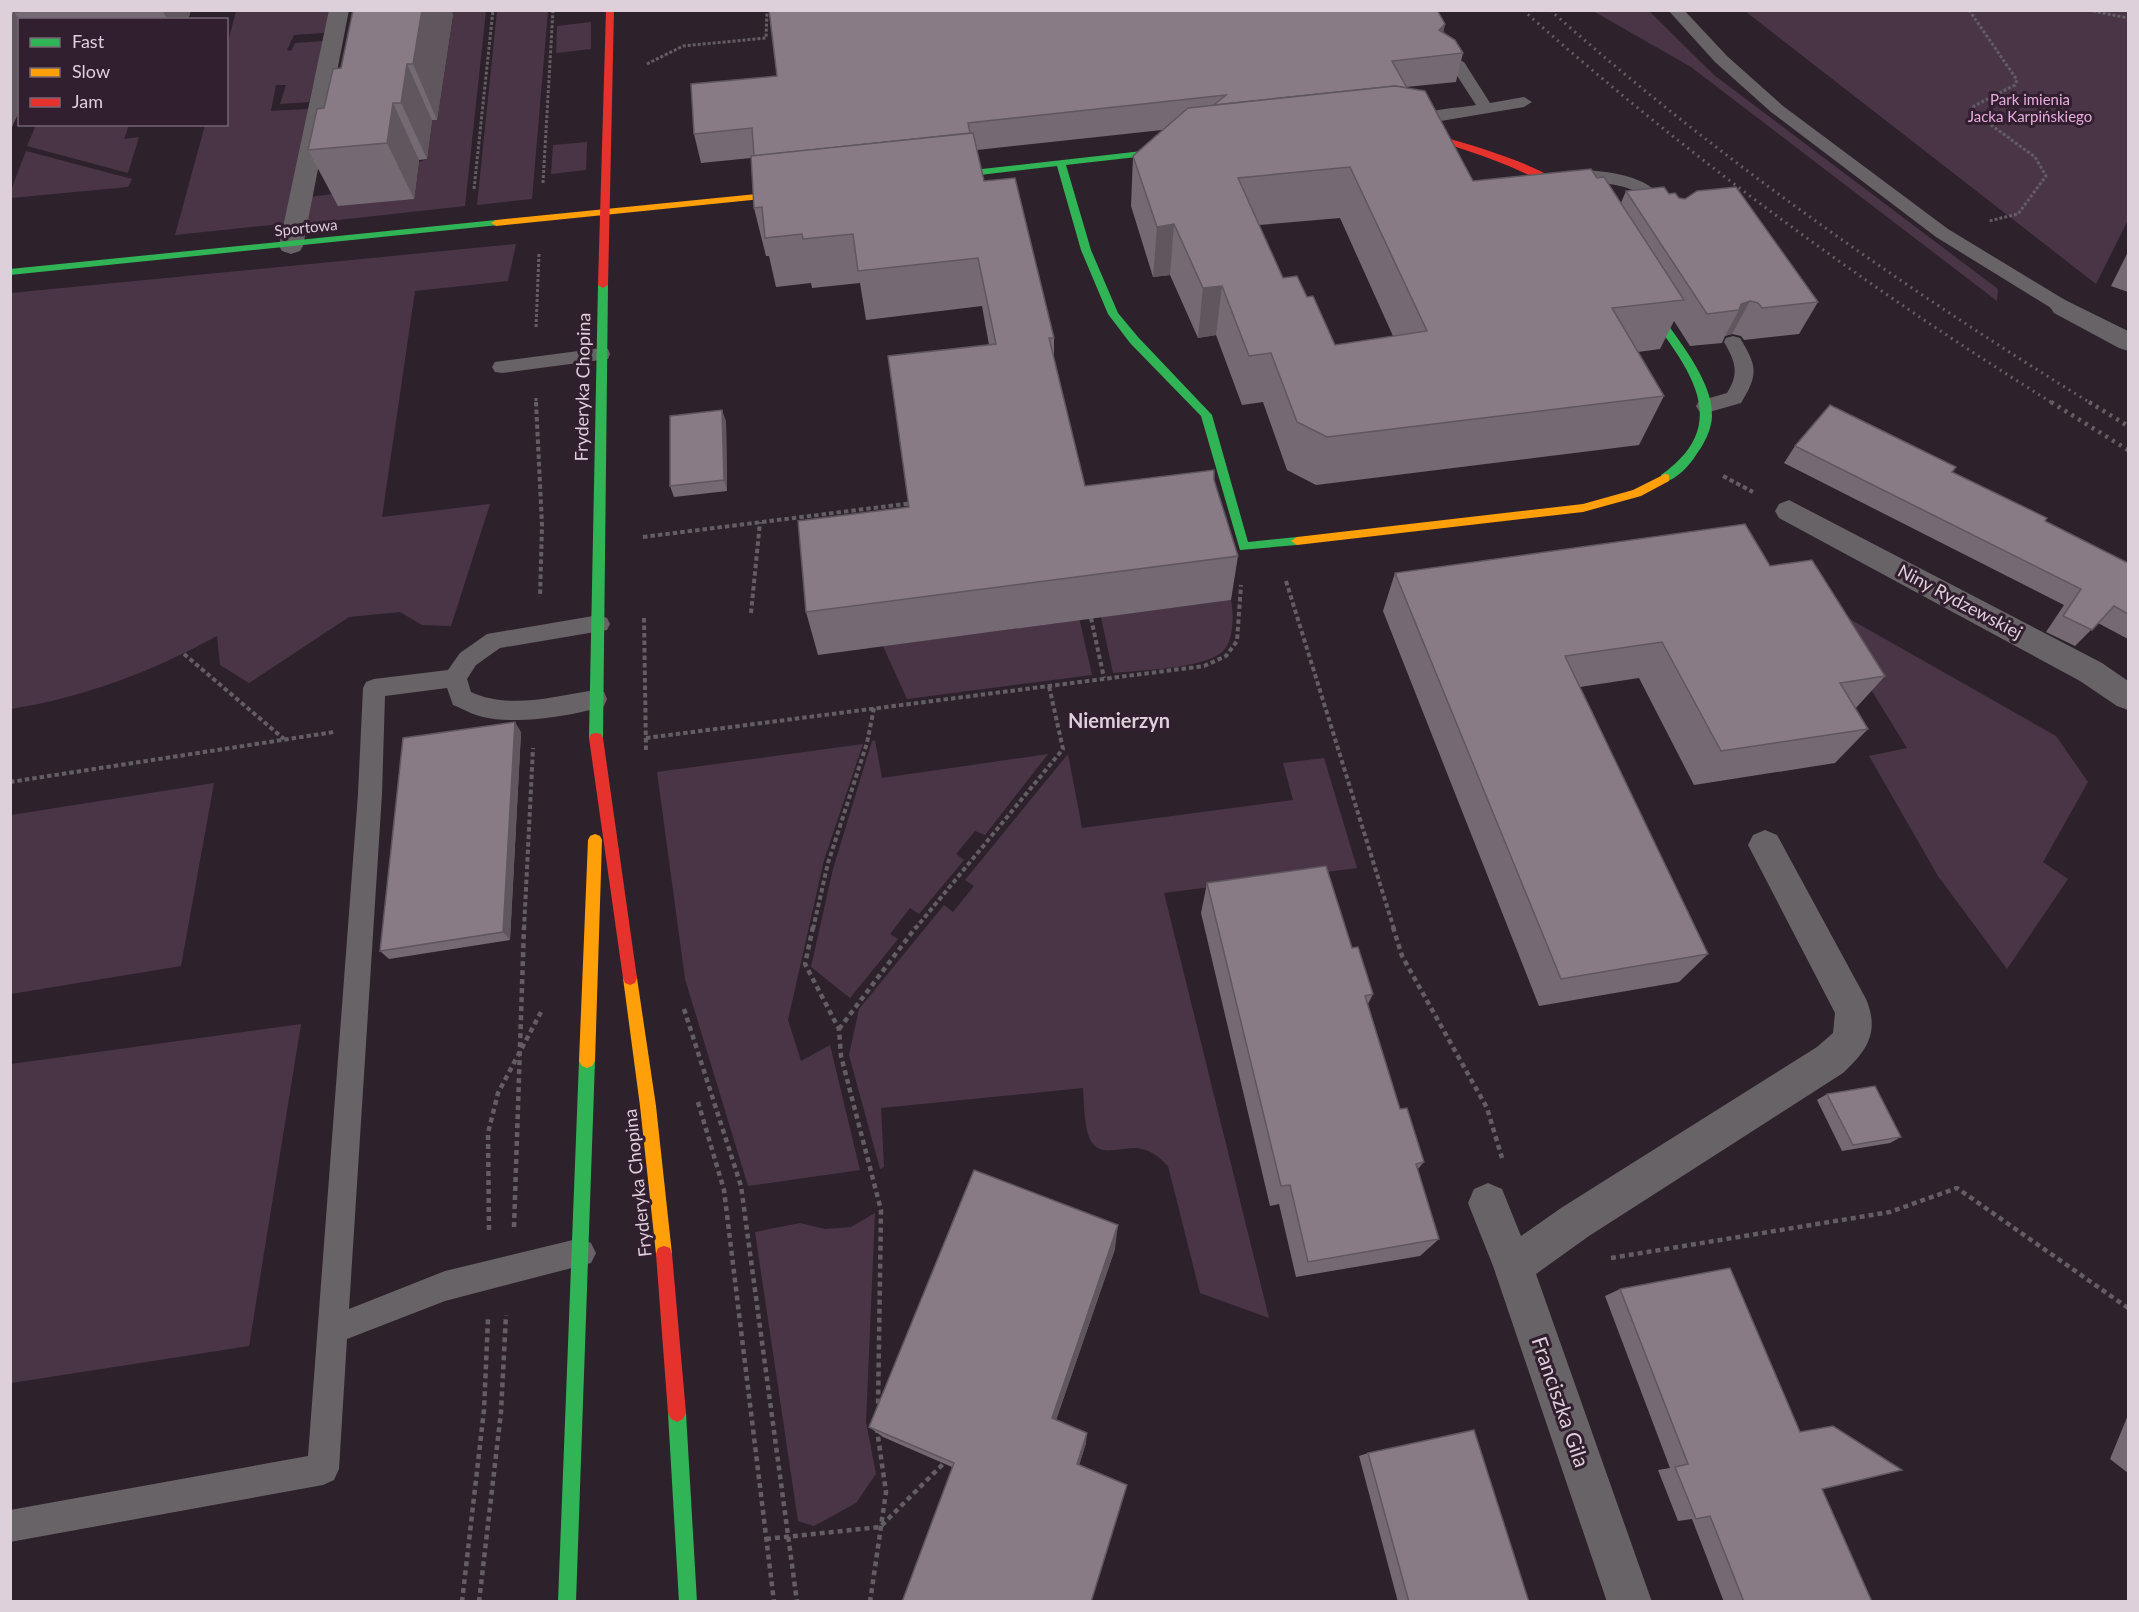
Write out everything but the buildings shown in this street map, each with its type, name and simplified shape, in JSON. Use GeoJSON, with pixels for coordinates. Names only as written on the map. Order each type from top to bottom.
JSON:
{"type":"FeatureCollection","features":[{"type":"Feature","properties":{"kind":"street"},"geometry":{"type":"LineString","coordinates":[[291,246],[339,10]]}},
{"type":"Feature","properties":{"kind":"street","name":"Fryderyka Chopina"},"geometry":{"type":"LineString","coordinates":[[610,10],[601,354],[599,624],[595,728],[648,1106],[672,1327],[688,1602]]}},
{"type":"Feature","properties":{"kind":"street"},"geometry":{"type":"LineString","coordinates":[[1400,129],[1506,161],[1550,179],[1585,207]]}},
{"type":"Feature","properties":{"kind":"street"},"geometry":{"type":"LineString","coordinates":[[920,179],[1191,149]]}},
{"type":"Feature","properties":{"kind":"street"},"geometry":{"type":"LineString","coordinates":[[1061,163],[1096,275],[1114,315],[1124,329],[1195,400],[1206,415],[1244,547],[1583,508],[1632,496],[1662,481],[1678,468],[1698,443],[1705,425],[1706,406],[1692,377],[1636,285]]}},
{"type":"Feature","properties":{"kind":"street","name":"Sportowa"},"geometry":{"type":"LineString","coordinates":[[10,272],[291,246],[814,191]]}},
{"type":"Feature","properties":{"kind":"street"},"geometry":{"type":"LineString","coordinates":[[2063,307],[2128,342]]}},
{"type":"Feature","properties":{"kind":"street","name":"Niny Rydzewskiej"},"geometry":{"type":"LineString","coordinates":[[1789,512],[2091,672],[2128,697]]}},
{"type":"Feature","properties":{"kind":"street","name":"Fryderyka Chopina"},"geometry":{"type":"LineString","coordinates":[[567,1602],[581,1253],[589,968],[599,763]]}},
{"type":"Feature","properties":{"kind":"street"},"geometry":{"type":"LineString","coordinates":[[1513,1266],[1575,1222],[1830,1060],[1851,1041],[1853,1011],[1765,845]]}},
{"type":"Feature","properties":{"kind":"street","name":"Franciszka Gila"},"geometry":{"type":"LineString","coordinates":[[1488,1203],[1513,1266],[1630,1602]]}},
{"type":"Feature","properties":{"kind":"lane"},"geometry":{"type":"LineString","coordinates":[[1676,10],[1721,59],[1777,109],[1942,233],[2063,307]]}},
{"type":"Feature","properties":{"kind":"lane"},"geometry":{"type":"LineString","coordinates":[[1442,58],[1458,65],[1486,109]]}},
{"type":"Feature","properties":{"kind":"lane"},"geometry":{"type":"LineString","coordinates":[[1400,129],[1424,118],[1524,102]]}},
{"type":"Feature","properties":{"kind":"lane"},"geometry":{"type":"LineString","coordinates":[[1550,179],[1588,174],[1631,184],[1655,197],[1671,225]]}},
{"type":"Feature","properties":{"kind":"lane"},"geometry":{"type":"LineString","coordinates":[[1706,406],[1734,398],[1745,381],[1746,365],[1734,342]]}},
{"type":"Feature","properties":{"kind":"lane"},"geometry":{"type":"LineString","coordinates":[[502,367],[601,354]]}},
{"type":"Feature","properties":{"kind":"lane"},"geometry":{"type":"LineString","coordinates":[[10,1526],[323,1469],[374,688],[455,678],[468,659],[495,640],[540,631],[599,624]]}},
{"type":"Feature","properties":{"kind":"lane"},"geometry":{"type":"LineString","coordinates":[[455,678],[461,698],[483,708],[535,709],[596,699]]}},
{"type":"Feature","properties":{"kind":"lane"},"geometry":{"type":"LineString","coordinates":[[333,1330],[445,1286],[581,1253]]}},
{"type":"Feature","properties":{"kind":"path"},"geometry":{"type":"LineString","coordinates":[[473,197],[493,10]]}},
{"type":"Feature","properties":{"kind":"path"},"geometry":{"type":"LineString","coordinates":[[540,631],[542,525],[535,362],[553,10]]}},
{"type":"Feature","properties":{"kind":"path"},"geometry":{"type":"LineString","coordinates":[[642,57],[642,67],[683,46],[766,38],[767,10]]}},
{"type":"Feature","properties":{"kind":"path"},"geometry":{"type":"LineString","coordinates":[[1942,233],[2018,214],[2046,176],[2045,167],[2035,156],[1972,111],[1974,106],[2014,86],[2016,80],[1969,10]]}},
{"type":"Feature","properties":{"kind":"path"},"geometry":{"type":"LineString","coordinates":[[2088,10],[2128,18]]}},
{"type":"Feature","properties":{"kind":"path"},"geometry":{"type":"LineString","coordinates":[[1688,457],[1789,512]]}},
{"type":"Feature","properties":{"kind":"path"},"geometry":{"type":"LineString","coordinates":[[643,537],[924,502]]}},
{"type":"Feature","properties":{"kind":"path"},"geometry":{"type":"LineString","coordinates":[[751,614],[760,522]]}},
{"type":"Feature","properties":{"kind":"path"},"geometry":{"type":"LineString","coordinates":[[643,526],[644,548]]}},
{"type":"Feature","properties":{"kind":"path"},"geometry":{"type":"LineString","coordinates":[[1275,543],[1402,956],[1487,1108],[1513,1192],[1488,1203]]}},
{"type":"Feature","properties":{"kind":"path"},"geometry":{"type":"LineString","coordinates":[[646,738],[1204,666],[1226,656],[1237,641],[1244,547]]}},
{"type":"Feature","properties":{"kind":"path"},"geometry":{"type":"LineString","coordinates":[[644,616],[646,757]]}},
{"type":"Feature","properties":{"kind":"path"},"geometry":{"type":"LineString","coordinates":[[1091,618],[1104,678]]}},
{"type":"Feature","properties":{"kind":"path"},"geometry":{"type":"LineString","coordinates":[[184,654],[284,739]]}},
{"type":"Feature","properties":{"kind":"path"},"geometry":{"type":"LineString","coordinates":[[839,1029],[898,949],[1063,749],[1049,686]]}},
{"type":"Feature","properties":{"kind":"path"},"geometry":{"type":"LineString","coordinates":[[870,1602],[886,1492],[877,1440],[881,1210],[841,1056],[839,1029],[805,964],[828,863],[867,743],[874,708]]}},
{"type":"Feature","properties":{"kind":"path"},"geometry":{"type":"LineString","coordinates":[[462,1602],[500,1273],[518,1055],[535,709]]}},
{"type":"Feature","properties":{"kind":"path"},"geometry":{"type":"LineString","coordinates":[[10,782],[373,725]]}},
{"type":"Feature","properties":{"kind":"path"},"geometry":{"type":"LineString","coordinates":[[479,1602],[501,1412],[500,1273],[488,1132],[498,1094],[562,971],[589,968]]}},
{"type":"Feature","properties":{"kind":"path"},"geometry":{"type":"LineString","coordinates":[[683,1005],[741,1186],[797,1602]]}},
{"type":"Feature","properties":{"kind":"path"},"geometry":{"type":"LineString","coordinates":[[695,1093],[724,1190],[774,1602]]}},
{"type":"Feature","properties":{"kind":"path"},"geometry":{"type":"LineString","coordinates":[[1600,1260],[1890,1212],[1957,1188],[2128,1308]]}},
{"type":"Feature","properties":{"kind":"path"},"geometry":{"type":"LineString","coordinates":[[766,1539],[880,1527],[944,1463]]}},
{"type":"Feature","properties":{"kind":"green space"},"geometry":{"type":"Polygon","coordinates":[[[236,11],[330,11],[324,33],[294,35],[287,50],[291,51],[295,43],[324,41],[309,102],[280,104],[286,85],[276,85],[271,111],[308,109],[289,223],[175,235],[205,126],[228,126],[228,42],[236,11]]]}},
{"type":"Feature","properties":{"kind":"green space"},"geometry":{"type":"Polygon","coordinates":[[[446,11],[486,11],[465,206],[302,224],[309,197],[340,193],[427,159],[432,120],[437,120],[453,15],[446,11]]]}},
{"type":"Feature","properties":{"kind":"green space"},"geometry":{"type":"Polygon","coordinates":[[[497,11],[548,11],[532,199],[477,205],[497,11]]]}},
{"type":"Feature","properties":{"kind":"green space"},"geometry":{"type":"Polygon","coordinates":[[[1593,11],[1649,11],[1714,75],[1998,289],[1997,301],[1691,67],[1593,11]]]}},
{"type":"Feature","properties":{"kind":"green space","name":"Park imienia Jacka Karpińskiego"},"geometry":{"type":"Polygon","coordinates":[[[1745,11],[2128,11],[2128,220],[2096,284],[1745,11]]]}},
{"type":"Feature","properties":{"kind":"green space"},"geometry":{"type":"Polygon","coordinates":[[[591,22],[591,49],[556,53],[557,26],[591,22]]]}},
{"type":"Feature","properties":{"kind":"green space"},"geometry":{"type":"Polygon","coordinates":[[[36,126],[129,126],[124,139],[139,137],[128,173],[27,146],[36,126]]]}},
{"type":"Feature","properties":{"kind":"green space"},"geometry":{"type":"Polygon","coordinates":[[[587,142],[586,170],[551,174],[553,145],[587,142]]]}},
{"type":"Feature","properties":{"kind":"green space"},"geometry":{"type":"Polygon","coordinates":[[[26,151],[132,179],[128,187],[11,198],[11,190],[26,151]]]}},
{"type":"Feature","properties":{"kind":"green space"},"geometry":{"type":"Polygon","coordinates":[[[516,244],[508,281],[415,291],[382,517],[490,504],[451,626],[422,625],[400,612],[349,617],[249,683],[220,665],[217,636],[167,661],[117,682],[65,698],[11,709],[11,293],[516,244]]]}},
{"type":"Feature","properties":{"kind":"green space"},"geometry":{"type":"Polygon","coordinates":[[[1231,600],[1233,620],[1229,642],[1222,652],[1213,658],[1154,670],[1113,673],[1101,617],[1231,600]]]}},
{"type":"Feature","properties":{"kind":"green space"},"geometry":{"type":"Polygon","coordinates":[[[1078,613],[1092,675],[907,699],[883,646],[1059,623],[1078,613]]]}},
{"type":"Feature","properties":{"kind":"green space"},"geometry":{"type":"Polygon","coordinates":[[[1848,618],[2056,736],[2088,782],[2043,862],[2068,879],[2007,969],[1938,876],[1869,756],[1907,748],[1833,628],[1848,618]]]}},
{"type":"Feature","properties":{"kind":"green space"},"geometry":{"type":"Polygon","coordinates":[[[875,740],[882,778],[1048,754],[985,835],[975,831],[956,854],[964,860],[919,914],[910,908],[890,934],[898,939],[850,998],[811,967],[833,869],[872,741],[875,740]]]}},
{"type":"Feature","properties":{"kind":"green space"},"geometry":{"type":"Polygon","coordinates":[[[863,744],[824,860],[788,1020],[801,1061],[830,1045],[860,1170],[748,1186],[685,979],[657,772],[863,744]]]}},
{"type":"Feature","properties":{"kind":"green space"},"geometry":{"type":"Polygon","coordinates":[[[1068,754],[1082,828],[1293,800],[1283,763],[1324,758],[1357,868],[1164,893],[1269,1318],[1200,1293],[1168,1166],[1146,1150],[1129,1148],[1102,1150],[1096,1147],[1088,1134],[1083,1088],[881,1108],[884,1167],[880,1169],[849,1055],[859,1009],[944,905],[953,912],[974,886],[965,880],[1068,754]]]}},
{"type":"Feature","properties":{"kind":"green space"},"geometry":{"type":"Polygon","coordinates":[[[214,783],[181,966],[11,994],[11,815],[214,783]]]}},
{"type":"Feature","properties":{"kind":"green space"},"geometry":{"type":"Polygon","coordinates":[[[301,1024],[249,1346],[11,1383],[11,1064],[301,1024]]]}},
{"type":"Feature","properties":{"kind":"green space"},"geometry":{"type":"Polygon","coordinates":[[[875,1213],[866,1422],[876,1474],[856,1503],[814,1526],[798,1521],[755,1232],[800,1223],[825,1229],[851,1227],[875,1213]]]}},
{"type":"Feature","properties":{"kind":"railway"},"geometry":{"type":"LineString","coordinates":[[1523,10],[1649,117],[1780,218],[1915,314],[2054,404]]}},
{"type":"Feature","properties":{"kind":"railway"},"geometry":{"type":"LineString","coordinates":[[1550,10],[1679,118],[1812,219],[1950,314],[2092,404]]}},
{"type":"Feature","properties":{"kind":"railway"},"geometry":{"type":"LineString","coordinates":[[2051,402],[2128,450]]}},
{"type":"Feature","properties":{"kind":"railway"},"geometry":{"type":"LineString","coordinates":[[2089,402],[2128,426]]}},
{"type":"Feature","properties":{"kind":"traffic: fast"},"geometry":{"type":"LineString","coordinates":[[937,177],[1178,150]]}},
{"type":"Feature","properties":{"kind":"traffic: fast"},"geometry":{"type":"LineString","coordinates":[[1061,163],[1086,250],[1113,314],[1134,340],[1206,415],[1244,547],[1297,541]]}},
{"type":"Feature","properties":{"kind":"traffic: fast"},"geometry":{"type":"LineString","coordinates":[[10,272],[496,223]]}},
{"type":"Feature","properties":{"kind":"traffic: fast"},"geometry":{"type":"LineString","coordinates":[[596,738],[603,285]]}},
{"type":"Feature","properties":{"kind":"traffic: fast"},"geometry":{"type":"LineString","coordinates":[[1643,298],[1688,363],[1696,377],[1706,405],[1705,426],[1696,447],[1682,465],[1665,478]]}},
{"type":"Feature","properties":{"kind":"traffic: fast"},"geometry":{"type":"LineString","coordinates":[[567,1602],[587,1061]]}},
{"type":"Feature","properties":{"kind":"traffic: fast"},"geometry":{"type":"LineString","coordinates":[[677,1413],[688,1602]]}},
{"type":"Feature","properties":{"kind":"traffic: slow"},"geometry":{"type":"LineString","coordinates":[[496,223],[797,193]]}},
{"type":"Feature","properties":{"kind":"traffic: slow"},"geometry":{"type":"LineString","coordinates":[[1297,541],[1583,508],[1637,493],[1665,478]]}},
{"type":"Feature","properties":{"kind":"traffic: slow"},"geometry":{"type":"LineString","coordinates":[[587,1061],[595,840]]}},
{"type":"Feature","properties":{"kind":"traffic: slow"},"geometry":{"type":"LineString","coordinates":[[630,978],[648,1106],[664,1254]]}},
{"type":"Feature","properties":{"kind":"traffic: jam"},"geometry":{"type":"LineString","coordinates":[[603,285],[610,10]]}},
{"type":"Feature","properties":{"kind":"traffic: jam"},"geometry":{"type":"LineString","coordinates":[[1411,131],[1518,165],[1557,185],[1576,198]]}},
{"type":"Feature","properties":{"kind":"traffic: jam"},"geometry":{"type":"LineString","coordinates":[[596,738],[630,978]]}},
{"type":"Feature","properties":{"kind":"traffic: jam"},"geometry":{"type":"LineString","coordinates":[[664,1254],[677,1413]]}},
{"type":"Feature","properties":{"kind":"district","name":"Niemierzyn"},"geometry":{"type":"Point","coordinates":[1119,721]}}]}
